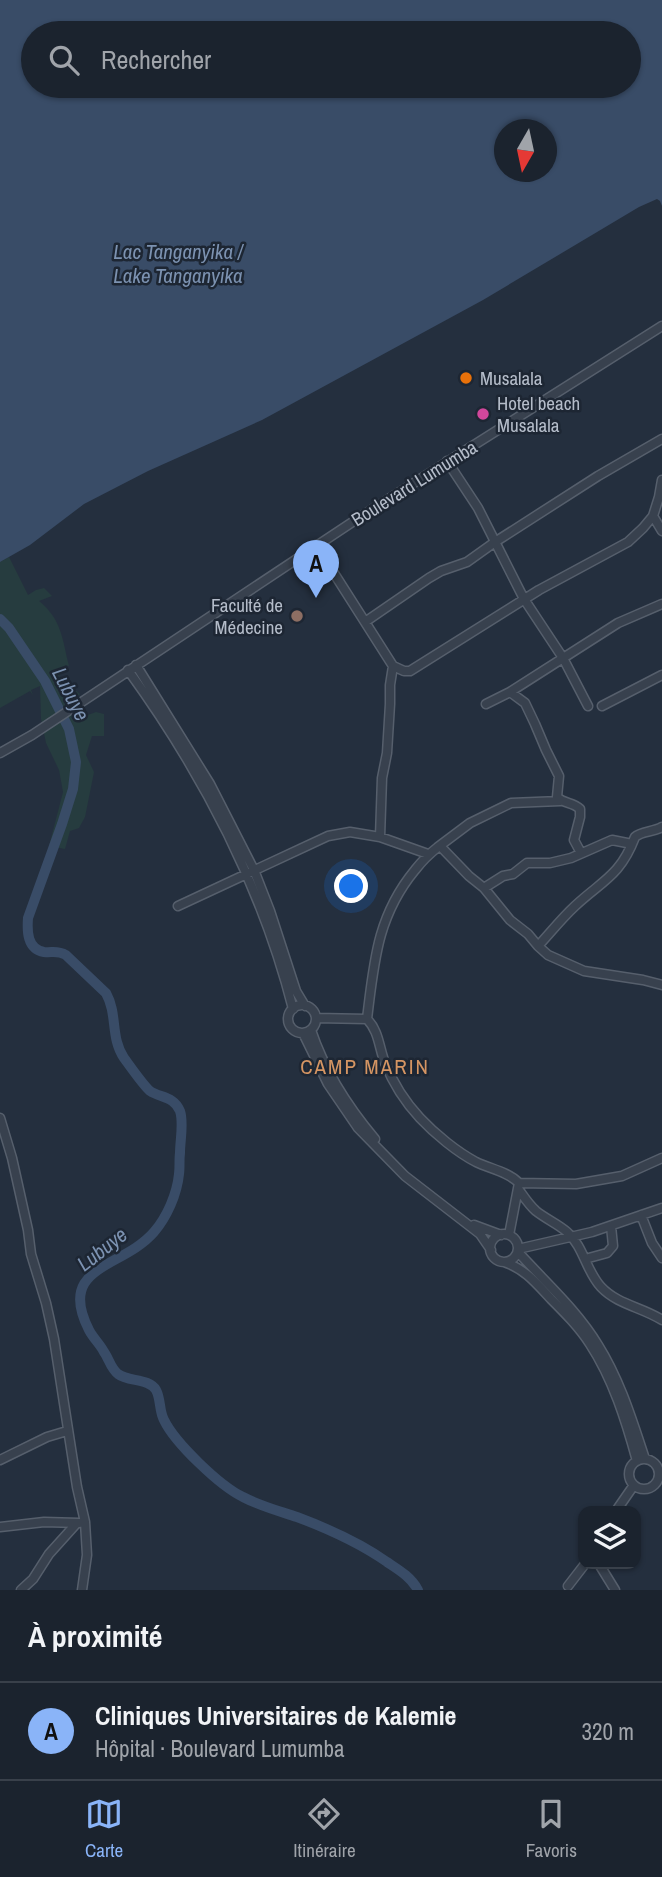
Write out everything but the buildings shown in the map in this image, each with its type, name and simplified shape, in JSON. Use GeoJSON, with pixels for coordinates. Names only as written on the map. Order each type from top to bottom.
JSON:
{"type":"FeatureCollection","features":[{"type":"Feature","properties":{"kind":"street","name":"Boulevard Lumumba"},"geometry":{"type":"LineString","coordinates":[[0,753],[33,735],[316,545],[662,326]]}},
{"type":"Feature","properties":{"kind":"street"},"geometry":{"type":"LineString","coordinates":[[365,622],[429,578],[467,562],[598,476],[662,439]]}},
{"type":"Feature","properties":{"kind":"street"},"geometry":{"type":"LineString","coordinates":[[447,461],[478,508],[524,599],[563,658],[587,706]]}},
{"type":"Feature","properties":{"kind":"street"},"geometry":{"type":"LineString","coordinates":[[316,545],[393,666],[404,671],[416,669],[524,599],[628,541],[653,516],[662,480]]}},
{"type":"Feature","properties":{"kind":"street"},"geometry":{"type":"LineString","coordinates":[[653,516],[662,531]]}},
{"type":"Feature","properties":{"kind":"street"},"geometry":{"type":"LineString","coordinates":[[486,704],[510,692],[618,623],[662,604]]}},
{"type":"Feature","properties":{"kind":"street"},"geometry":{"type":"LineString","coordinates":[[380,837],[382,778],[387,753],[393,666]]}},
{"type":"Feature","properties":{"kind":"street"},"geometry":{"type":"LineString","coordinates":[[132,667],[191,767],[270,911],[296,990],[316,1018],[315,1025],[307,1031],[296,1032],[288,1024],[289,1015],[298,1006],[305,1006]]}},
{"type":"Feature","properties":{"kind":"street"},"geometry":{"type":"LineString","coordinates":[[602,706],[662,675]]}},
{"type":"Feature","properties":{"kind":"street"},"geometry":{"type":"LineString","coordinates":[[510,692],[524,704],[536,723],[559,776],[556,792],[560,801]]}},
{"type":"Feature","properties":{"kind":"street"},"geometry":{"type":"LineString","coordinates":[[581,853],[574,840],[580,809],[560,801],[511,803],[470,823],[428,854],[401,888],[385,919],[378,943],[367,1019],[376,1030],[387,1068],[418,1116],[441,1138],[472,1160],[507,1174],[519,1187],[529,1205],[567,1231],[585,1259],[592,1276],[608,1294],[662,1320]]}},
{"type":"Feature","properties":{"kind":"street"},"geometry":{"type":"LineString","coordinates":[[538,946],[575,905],[611,876],[638,834],[662,828]]}},
{"type":"Feature","properties":{"kind":"street"},"geometry":{"type":"LineString","coordinates":[[178,906],[328,836],[350,832],[380,837],[428,854]]}},
{"type":"Feature","properties":{"kind":"street"},"geometry":{"type":"LineString","coordinates":[[484,888],[503,876],[513,874],[527,863],[550,863],[571,858],[612,840],[632,844]]}},
{"type":"Feature","properties":{"kind":"street"},"geometry":{"type":"LineString","coordinates":[[438,847],[484,888],[510,920],[548,955],[584,971],[662,985]]}},
{"type":"Feature","properties":{"kind":"street"},"geometry":{"type":"LineString","coordinates":[[250,872],[293,1009]]}},
{"type":"Feature","properties":{"kind":"street"},"geometry":{"type":"LineString","coordinates":[[316,1018],[367,1019]]}},
{"type":"Feature","properties":{"kind":"street"},"geometry":{"type":"LineString","coordinates":[[307,1031],[337,1085],[367,1130],[390,1156],[474,1224],[516,1241],[518,1250],[598,1344],[624,1398],[641,1460]]}},
{"type":"Feature","properties":{"kind":"street"},"geometry":{"type":"LineString","coordinates":[[307,1031],[328,1084],[358,1128],[405,1176],[480,1234],[495,1258],[528,1274],[577,1326],[599,1359],[641,1460]]}},
{"type":"Feature","properties":{"kind":"street"},"geometry":{"type":"LineString","coordinates":[[0,1118],[28,1230],[30,1254],[54,1339],[87,1555],[82,1590]]}},
{"type":"Feature","properties":{"kind":"street"},"geometry":{"type":"LineString","coordinates":[[519,1187],[576,1184],[622,1176],[662,1158]]}},
{"type":"Feature","properties":{"kind":"street"},"geometry":{"type":"LineString","coordinates":[[491,1250],[493,1241],[505,1235],[519,1187]]}},
{"type":"Feature","properties":{"kind":"street"},"geometry":{"type":"LineString","coordinates":[[504,1262],[510,1261],[518,1250],[611,1226],[662,1208]]}},
{"type":"Feature","properties":{"kind":"street"},"geometry":{"type":"LineString","coordinates":[[641,1215],[652,1243],[662,1258]]}},
{"type":"Feature","properties":{"kind":"street"},"geometry":{"type":"LineString","coordinates":[[585,1259],[607,1253],[613,1245],[611,1226]]}},
{"type":"Feature","properties":{"kind":"street"},"geometry":{"type":"LineString","coordinates":[[0,1460],[47,1437],[67,1431]]}},
{"type":"Feature","properties":{"kind":"street"},"geometry":{"type":"LineString","coordinates":[[641,1460],[651,1461],[660,1469],[655,1484],[645,1489],[634,1485],[629,1472],[633,1463],[641,1460]]}},
{"type":"Feature","properties":{"kind":"street"},"geometry":{"type":"LineString","coordinates":[[619,1506],[634,1485]]}},
{"type":"Feature","properties":{"kind":"street"},"geometry":{"type":"LineString","coordinates":[[0,1527],[44,1522],[81,1523]]}},
{"type":"Feature","properties":{"kind":"street"},"geometry":{"type":"LineString","coordinates":[[21,1590],[33,1579],[48,1554],[81,1523]]}},
{"type":"Feature","properties":{"kind":"street"},"geometry":{"type":"LineString","coordinates":[[568,1586],[581,1569]]}},
{"type":"Feature","properties":{"kind":"street"},"geometry":{"type":"LineString","coordinates":[[602,1569],[615,1590]]}},
{"type":"Feature","properties":{"kind":"green space"},"geometry":{"type":"Polygon","coordinates":[[[9,557],[28,595],[44,588],[52,596],[39,601],[57,623],[62,638],[69,666],[65,665],[67,670],[58,676],[80,694],[77,698],[85,716],[96,712],[104,714],[104,736],[92,736],[86,755],[94,772],[85,817],[79,828],[70,831],[65,849],[49,846],[63,792],[59,770],[46,743],[41,719],[40,686],[31,690],[33,695],[30,691],[0,708],[0,562],[9,557]]]}},
{"type":"Feature","properties":{"kind":"water","name":"Lac Tanganyika / Lake Tanganyika"},"geometry":{"type":"Polygon","coordinates":[[[0,0],[662,0],[662,206],[657,199],[639,207],[483,300],[262,420],[148,471],[84,504],[30,545],[0,562],[0,0]]]}},
{"type":"Feature","properties":{"kind":"waterway","name":"Lubuye"},"geometry":{"type":"LineString","coordinates":[[0,619],[45,681],[69,729],[76,762],[73,789],[28,918],[29,939],[38,950],[66,955],[106,993],[112,1009],[117,1042],[124,1058],[147,1088],[174,1103],[181,1116],[179,1174],[171,1205],[159,1226],[141,1244],[97,1270],[87,1280],[81,1292],[81,1309],[89,1330],[116,1372],[153,1386],[158,1394],[162,1416],[170,1429],[188,1452],[222,1484],[249,1500],[309,1522],[355,1543],[400,1571],[418,1590]]}},
{"type":"Feature","properties":{"kind":"place","name":"Musalala"},"geometry":{"type":"Point","coordinates":[466,378]}},
{"type":"Feature","properties":{"kind":"place","name":"Hotel beach Musalala"},"geometry":{"type":"Point","coordinates":[483,414]}},
{"type":"Feature","properties":{"kind":"place","name":"Cliniques Universitaires de Kalemie"},"geometry":{"type":"Point","coordinates":[316,598]}},
{"type":"Feature","properties":{"kind":"place","name":"Faculté de Médecine"},"geometry":{"type":"Point","coordinates":[297,616]}},
{"type":"Feature","properties":{"kind":"district","name":"CAMP MARIN"},"geometry":{"type":"Point","coordinates":[365,1066]}}]}
